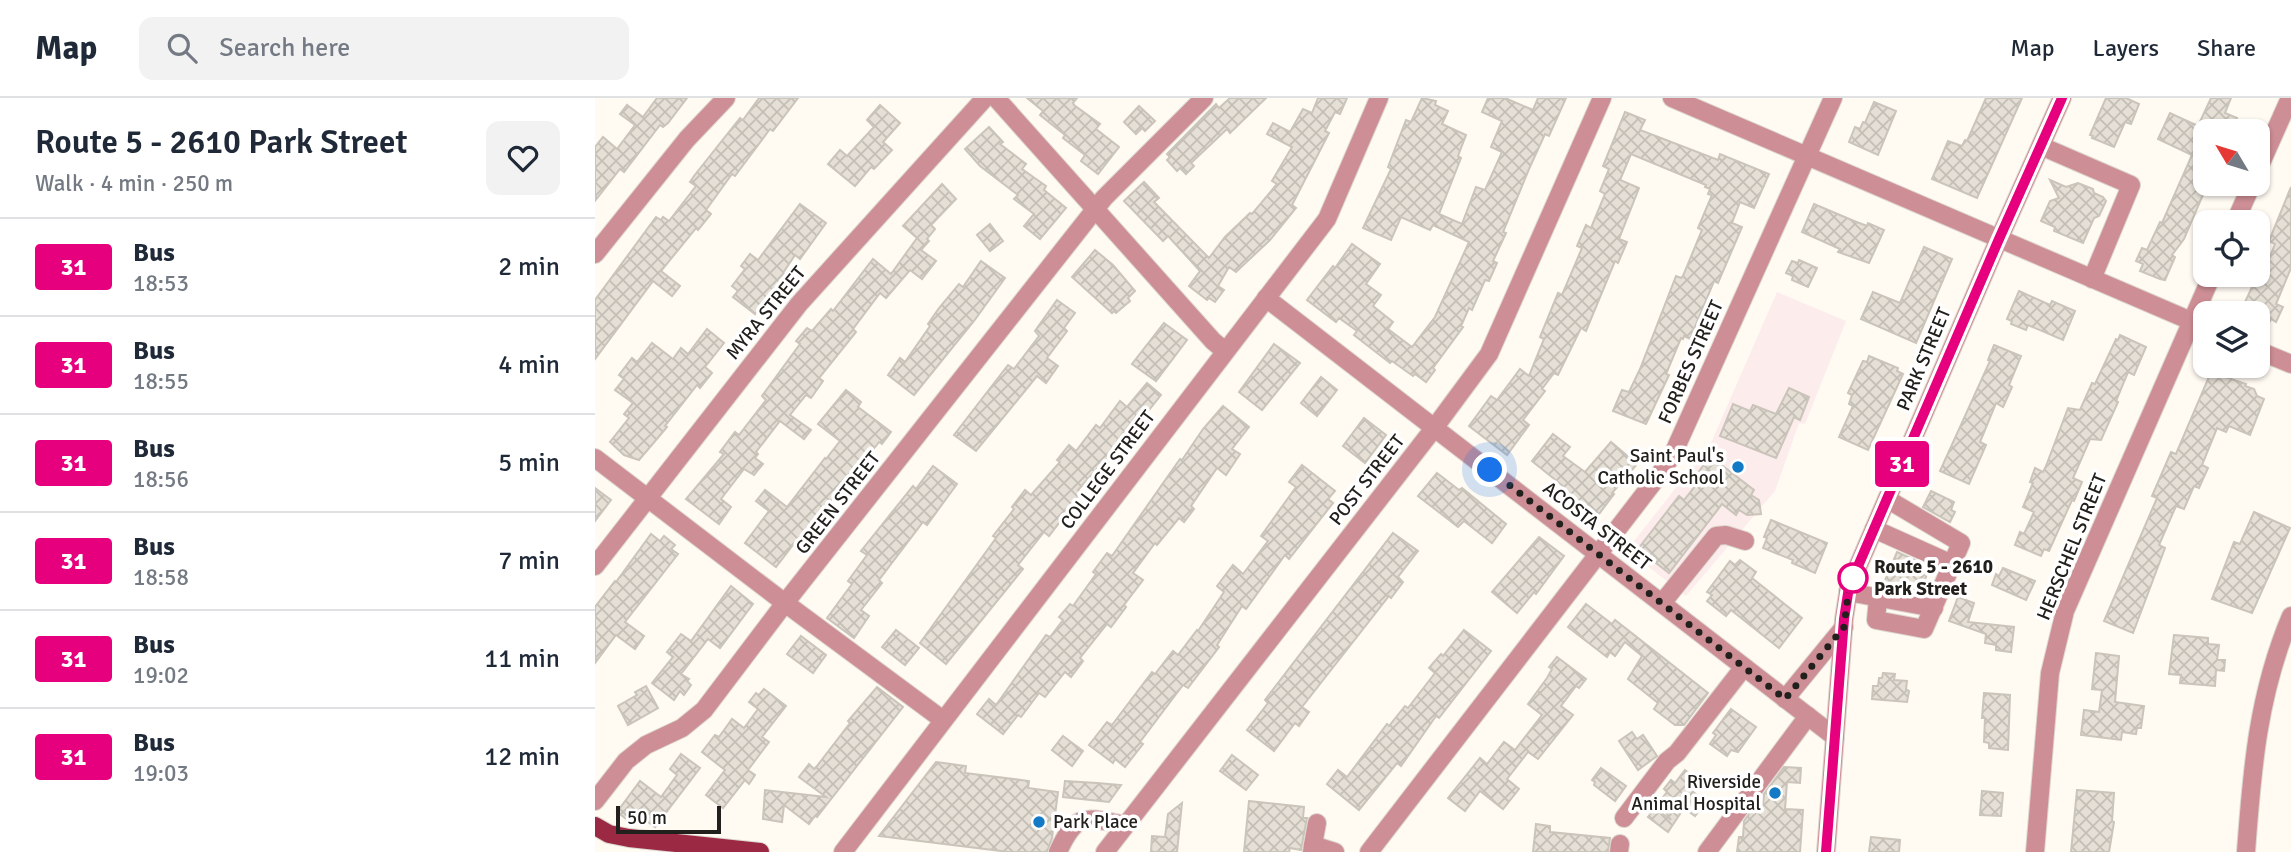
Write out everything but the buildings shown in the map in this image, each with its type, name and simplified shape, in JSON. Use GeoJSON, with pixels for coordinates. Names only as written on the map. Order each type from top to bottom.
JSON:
{"type":"FeatureCollection","features":[{"type":"Feature","properties":{"kind":"main road"},"geometry":{"type":"LineString","coordinates":[[595,826],[609,834],[629,838],[760,852]]}},
{"type":"Feature","properties":{"kind":"street"},"geometry":{"type":"LineString","coordinates":[[595,254],[687,139],[726,98]]}},
{"type":"Feature","properties":{"kind":"street","name":"MYRA STREET"},"geometry":{"type":"LineString","coordinates":[[595,566],[799,304],[985,98]]}},
{"type":"Feature","properties":{"kind":"street"},"geometry":{"type":"LineString","coordinates":[[996,98],[1213,341],[1225,351]]}},
{"type":"Feature","properties":{"kind":"street","name":"GREEN STREET"},"geometry":{"type":"LineString","coordinates":[[595,800],[626,761],[646,745],[682,728],[704,710],[785,603],[1095,210],[1204,98]]}},
{"type":"Feature","properties":{"kind":"street","name":"COLLEGE STREET"},"geometry":{"type":"LineString","coordinates":[[843,852],[1327,219],[1379,98]]}},
{"type":"Feature","properties":{"kind":"street","name":"POST STREET"},"geometry":{"type":"LineString","coordinates":[[1105,852],[1489,354],[1602,98]]}},
{"type":"Feature","properties":{"kind":"street"},"geometry":{"type":"LineString","coordinates":[[1672,98],[1713,106],[1807,156],[2193,322]]}},
{"type":"Feature","properties":{"kind":"street","name":"FORBES STREET"},"geometry":{"type":"LineString","coordinates":[[1369,852],[1673,454],[1833,98]]}},
{"type":"Feature","properties":{"kind":"street","name":"PARK STREET"},"geometry":{"type":"LineString","coordinates":[[1826,852],[1848,592],[2062,98]]}},
{"type":"Feature","properties":{"kind":"street"},"geometry":{"type":"LineString","coordinates":[[2270,143],[2290,98]]}},
{"type":"Feature","properties":{"kind":"street"},"geometry":{"type":"LineString","coordinates":[[2041,146],[2131,185],[2092,279]]}},
{"type":"Feature","properties":{"kind":"street","name":"ACOSTA STREET"},"geometry":{"type":"LineString","coordinates":[[1266,298],[1835,737]]}},
{"type":"Feature","properties":{"kind":"street","name":"HERSCHEL STREET"},"geometry":{"type":"LineString","coordinates":[[2035,852],[2050,673],[2065,611],[2193,335]]}},
{"type":"Feature","properties":{"kind":"street"},"geometry":{"type":"LineString","coordinates":[[2270,355],[2291,364]]}},
{"type":"Feature","properties":{"kind":"street"},"geometry":{"type":"LineString","coordinates":[[595,458],[943,720]]}},
{"type":"Feature","properties":{"kind":"street"},"geometry":{"type":"LineString","coordinates":[[1848,592],[1878,598],[1876,620],[1924,629],[1934,608],[1961,543],[1887,499]]}},
{"type":"Feature","properties":{"kind":"street"},"geometry":{"type":"LineString","coordinates":[[1874,529],[1952,564]]}},
{"type":"Feature","properties":{"kind":"street"},"geometry":{"type":"LineString","coordinates":[[1662,603],[1716,536],[1726,535],[1745,541]]}},
{"type":"Feature","properties":{"kind":"street"},"geometry":{"type":"LineString","coordinates":[[2246,852],[2259,716],[2271,669],[2291,617]]}},
{"type":"Feature","properties":{"kind":"street"},"geometry":{"type":"LineString","coordinates":[[1785,699],[1844,627]]}},
{"type":"Feature","properties":{"kind":"street"},"geometry":{"type":"LineString","coordinates":[[1624,818],[1744,667]]}},
{"type":"Feature","properties":{"kind":"street"},"geometry":{"type":"LineString","coordinates":[[1707,852],[1808,716]]}},
{"type":"Feature","properties":{"kind":"street"},"geometry":{"type":"LineString","coordinates":[[1058,852],[1066,833],[1074,824],[1087,819],[1126,825]]}},
{"type":"Feature","properties":{"kind":"street"},"geometry":{"type":"LineString","coordinates":[[1317,823],[1313,848],[1335,852]]}},
{"type":"Feature","properties":{"kind":"shaded area","name":"Saint Paul's Catholic School"},"geometry":{"type":"Polygon","coordinates":[[[1777,292],[1846,321],[1805,424],[1799,423],[1775,491],[1686,596],[1627,550],[1711,443],[1777,292]]]}},
{"type":"Feature","properties":{"kind":"bus line","name":"31"},"geometry":{"type":"LineString","coordinates":[[1826,852],[1844,619],[1849,587],[2062,98]]}},
{"type":"Feature","properties":{"kind":"place","name":"Saint Paul's Catholic School"},"geometry":{"type":"Point","coordinates":[1738,467]}},
{"type":"Feature","properties":{"kind":"place","name":"Route 5 - 2610 Park Street"},"geometry":{"type":"Point","coordinates":[1853,578]}},
{"type":"Feature","properties":{"kind":"place","name":"Riverside Animal Hospital"},"geometry":{"type":"Point","coordinates":[1775,793]}},
{"type":"Feature","properties":{"kind":"place","name":"Park Place"},"geometry":{"type":"Point","coordinates":[1039,822]}},
{"type":"Feature","properties":{"kind":"route"},"geometry":{"type":"LineString","coordinates":[[1490,470],[1785,699],[1844,627],[1849,587],[1856,572],[1853,578]]}}]}
